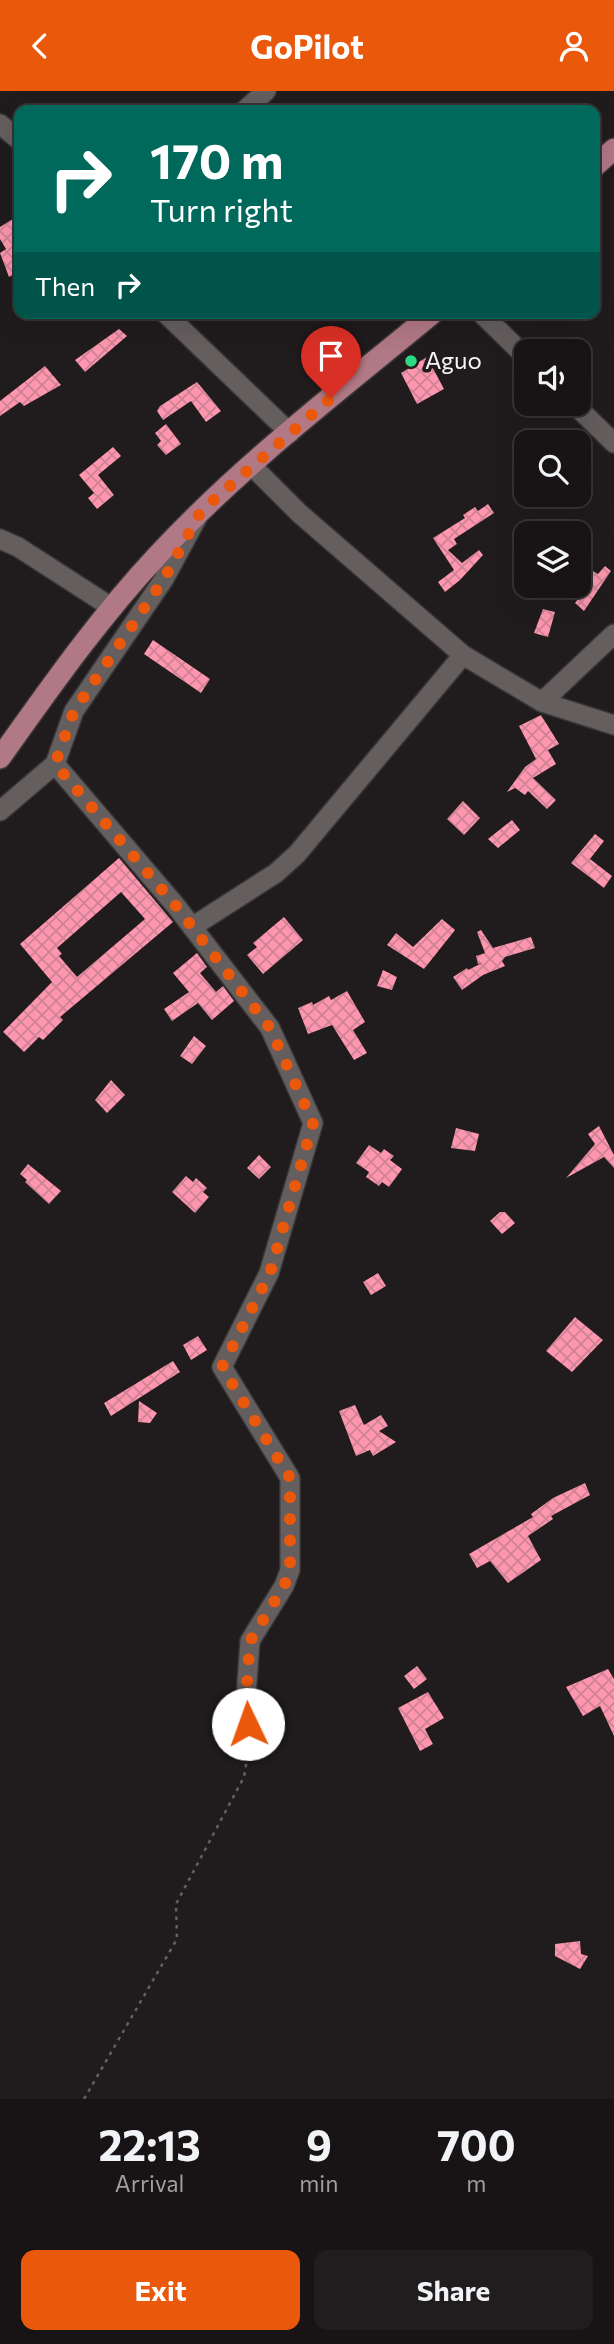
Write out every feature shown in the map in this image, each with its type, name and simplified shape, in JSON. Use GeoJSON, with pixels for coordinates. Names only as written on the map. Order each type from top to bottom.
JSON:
{"type":"FeatureCollection","features":[{"type":"Feature","properties":{"kind":"main road"},"geometry":{"type":"LineString","coordinates":[[600,162],[614,149]]}},
{"type":"Feature","properties":{"kind":"main road"},"geometry":{"type":"LineString","coordinates":[[0,758],[111,607],[201,511],[251,465],[426,319]]}},
{"type":"Feature","properties":{"kind":"street"},"geometry":{"type":"LineString","coordinates":[[0,124],[14,136]]}},
{"type":"Feature","properties":{"kind":"street"},"geometry":{"type":"LineString","coordinates":[[171,319],[290,433]]}},
{"type":"Feature","properties":{"kind":"street"},"geometry":{"type":"LineString","coordinates":[[487,319],[514,345]]}},
{"type":"Feature","properties":{"kind":"street"},"geometry":{"type":"LineString","coordinates":[[586,416],[614,443]]}},
{"type":"Feature","properties":{"kind":"street"},"geometry":{"type":"LineString","coordinates":[[251,465],[299,513],[463,655],[542,702],[614,725]]}},
{"type":"Feature","properties":{"kind":"street"},"geometry":{"type":"LineString","coordinates":[[0,811],[55,764],[74,711],[164,579],[201,511]]}},
{"type":"Feature","properties":{"kind":"street"},"geometry":{"type":"LineString","coordinates":[[0,539],[18,547],[111,607]]}},
{"type":"Feature","properties":{"kind":"street"},"geometry":{"type":"LineString","coordinates":[[542,702],[614,634]]}},
{"type":"Feature","properties":{"kind":"street"},"geometry":{"type":"LineString","coordinates":[[192,927],[276,873],[296,854],[463,655]]}},
{"type":"Feature","properties":{"kind":"street"},"geometry":{"type":"LineString","coordinates":[[55,764],[192,927],[270,1028],[313,1123],[270,1273],[222,1367],[290,1478],[290,1570],[284,1586],[250,1641],[245,1710],[251,1738]]}},
{"type":"Feature","properties":{"kind":"path"},"geometry":{"type":"LineString","coordinates":[[84,2099],[177,1939],[176,1904],[244,1777],[251,1738]]}},
{"type":"Feature","properties":{"kind":"building"},"geometry":{"type":"Polygon","coordinates":[[[14,218],[14,274],[9,277],[0,253],[6,249],[0,239],[0,227],[14,218]]]}},
{"type":"Feature","properties":{"kind":"building"},"geometry":{"type":"Polygon","coordinates":[[[119,329],[127,336],[85,372],[75,360],[119,329]]]}},
{"type":"Feature","properties":{"kind":"building"},"geometry":{"type":"Polygon","coordinates":[[[427,357],[444,389],[417,404],[401,373],[427,357]]]}},
{"type":"Feature","properties":{"kind":"building"},"geometry":{"type":"Polygon","coordinates":[[[45,366],[61,385],[24,406],[20,402],[0,416],[0,401],[45,366]]]}},
{"type":"Feature","properties":{"kind":"building"},"geometry":{"type":"Polygon","coordinates":[[[197,382],[221,411],[206,422],[191,401],[163,420],[157,411],[160,406],[197,382]]]}},
{"type":"Feature","properties":{"kind":"building"},"geometry":{"type":"Polygon","coordinates":[[[166,424],[181,444],[166,455],[157,445],[161,441],[155,433],[166,424]]]}},
{"type":"Feature","properties":{"kind":"building"},"geometry":{"type":"Polygon","coordinates":[[[113,447],[121,456],[98,475],[114,495],[97,509],[88,498],[94,493],[79,475],[113,447]]]}},
{"type":"Feature","properties":{"kind":"building"},"geometry":{"type":"Polygon","coordinates":[[[488,504],[494,513],[454,539],[457,544],[448,550],[462,563],[479,550],[483,555],[445,592],[438,582],[454,570],[433,538],[465,518],[463,515],[475,507],[478,511],[488,504]]]}},
{"type":"Feature","properties":{"kind":"building"},"geometry":{"type":"Polygon","coordinates":[[[605,566],[611,571],[584,611],[575,603],[579,598],[591,598],[591,575],[593,571],[598,574],[605,566]]]}},
{"type":"Feature","properties":{"kind":"building"},"geometry":{"type":"Polygon","coordinates":[[[543,609],[555,612],[548,637],[534,633],[543,609]]]}},
{"type":"Feature","properties":{"kind":"building"},"geometry":{"type":"Polygon","coordinates":[[[153,640],[210,679],[201,693],[144,654],[153,640]]]}},
{"type":"Feature","properties":{"kind":"building"},"geometry":{"type":"Polygon","coordinates":[[[541,715],[559,744],[548,750],[556,764],[533,778],[556,800],[547,809],[528,791],[525,795],[515,788],[507,792],[525,767],[536,759],[519,726],[541,715]]]}},
{"type":"Feature","properties":{"kind":"building"},"geometry":{"type":"Polygon","coordinates":[[[463,801],[480,818],[464,835],[447,819],[463,801]]]}},
{"type":"Feature","properties":{"kind":"building"},"geometry":{"type":"Polygon","coordinates":[[[512,820],[520,830],[498,848],[488,839],[512,820]]]}},
{"type":"Feature","properties":{"kind":"building"},"geometry":{"type":"Polygon","coordinates":[[[595,834],[604,841],[590,859],[612,876],[604,888],[571,863],[595,834]]]}},
{"type":"Feature","properties":{"kind":"building"},"geometry":{"type":"Polygon","coordinates":[[[119,858],[173,922],[60,1017],[63,1020],[43,1040],[39,1037],[24,1052],[3,1032],[52,982],[20,944],[119,858]],[[121,892],[57,948],[62,954],[59,956],[77,977],[145,919],[121,892]]]}},
{"type":"Feature","properties":{"kind":"building"},"geometry":{"type":"Polygon","coordinates":[[[284,917],[303,940],[263,974],[247,955],[257,947],[253,943],[284,917]]]}},
{"type":"Feature","properties":{"kind":"building"},"geometry":{"type":"Polygon","coordinates":[[[442,919],[455,930],[424,969],[387,945],[396,933],[413,947],[442,919]]]}},
{"type":"Feature","properties":{"kind":"building"},"geometry":{"type":"Polygon","coordinates":[[[481,930],[493,948],[531,937],[535,948],[505,957],[502,961],[505,966],[483,975],[462,990],[453,977],[482,963],[478,964],[476,956],[485,953],[477,932],[481,930]]]}},
{"type":"Feature","properties":{"kind":"building"},"geometry":{"type":"Polygon","coordinates":[[[197,953],[207,967],[200,973],[216,992],[223,986],[234,1001],[212,1020],[198,1003],[172,1021],[164,1009],[189,992],[173,973],[197,953]]]}},
{"type":"Feature","properties":{"kind":"building"},"geometry":{"type":"Polygon","coordinates":[[[383,970],[397,977],[392,990],[377,986],[383,970]]]}},
{"type":"Feature","properties":{"kind":"building"},"geometry":{"type":"Polygon","coordinates":[[[347,991],[365,1022],[353,1030],[367,1053],[354,1060],[332,1025],[308,1034],[298,1008],[312,1002],[313,1005],[329,996],[331,1000],[347,991]]]}},
{"type":"Feature","properties":{"kind":"building"},"geometry":{"type":"Polygon","coordinates":[[[194,1036],[206,1046],[192,1064],[180,1056],[194,1036]]]}},
{"type":"Feature","properties":{"kind":"building"},"geometry":{"type":"Polygon","coordinates":[[[111,1080],[125,1095],[107,1113],[95,1100],[111,1080]]]}},
{"type":"Feature","properties":{"kind":"building"},"geometry":{"type":"Polygon","coordinates":[[[599,1126],[614,1155],[614,1168],[604,1157],[566,1178],[595,1144],[588,1134],[599,1126]]]}},
{"type":"Feature","properties":{"kind":"building"},"geometry":{"type":"Polygon","coordinates":[[[456,1128],[479,1134],[475,1151],[451,1148],[456,1128]]]}},
{"type":"Feature","properties":{"kind":"building"},"geometry":{"type":"Polygon","coordinates":[[[369,1145],[381,1153],[384,1149],[394,1156],[390,1160],[402,1169],[389,1187],[382,1182],[379,1186],[366,1177],[369,1172],[356,1163],[369,1145]]]}},
{"type":"Feature","properties":{"kind":"building"},"geometry":{"type":"Polygon","coordinates":[[[259,1155],[271,1167],[259,1179],[247,1168],[259,1155]]]}},
{"type":"Feature","properties":{"kind":"building"},"geometry":{"type":"Polygon","coordinates":[[[28,1164],[61,1191],[49,1204],[20,1174],[28,1164]]]}},
{"type":"Feature","properties":{"kind":"building"},"geometry":{"type":"Polygon","coordinates":[[[186,1176],[193,1182],[196,1178],[207,1188],[203,1192],[209,1197],[195,1213],[172,1192],[186,1176]]]}},
{"type":"Feature","properties":{"kind":"building"},"geometry":{"type":"Polygon","coordinates":[[[500,1212],[505,1212],[515,1223],[502,1234],[490,1221],[500,1212]]]}},
{"type":"Feature","properties":{"kind":"building"},"geometry":{"type":"Polygon","coordinates":[[[378,1273],[386,1286],[371,1295],[363,1282],[378,1273]]]}},
{"type":"Feature","properties":{"kind":"building"},"geometry":{"type":"Polygon","coordinates":[[[575,1317],[603,1340],[572,1372],[546,1351],[575,1317]]]}},
{"type":"Feature","properties":{"kind":"building"},"geometry":{"type":"Polygon","coordinates":[[[198,1336],[207,1350],[191,1360],[183,1345],[198,1336]]]}},
{"type":"Feature","properties":{"kind":"building"},"geometry":{"type":"Polygon","coordinates":[[[173,1361],[180,1372],[111,1416],[104,1403],[173,1361]]]}},
{"type":"Feature","properties":{"kind":"building"},"geometry":{"type":"Polygon","coordinates":[[[139,1401],[157,1413],[150,1423],[138,1422],[139,1401]]]}},
{"type":"Feature","properties":{"kind":"building"},"geometry":{"type":"Polygon","coordinates":[[[355,1405],[364,1425],[381,1415],[388,1426],[379,1431],[396,1442],[373,1456],[370,1450],[356,1456],[339,1411],[355,1405]]]}},
{"type":"Feature","properties":{"kind":"building"},"geometry":{"type":"Polygon","coordinates":[[[585,1483],[590,1495],[551,1516],[553,1519],[528,1536],[541,1560],[508,1583],[490,1561],[477,1568],[469,1554],[533,1517],[531,1514],[553,1498],[585,1483]]]}},
{"type":"Feature","properties":{"kind":"building"},"geometry":{"type":"Polygon","coordinates":[[[417,1666],[427,1679],[414,1689],[404,1676],[417,1666]]]}},
{"type":"Feature","properties":{"kind":"building"},"geometry":{"type":"Polygon","coordinates":[[[608,1669],[614,1679],[614,1736],[600,1706],[583,1716],[566,1687],[608,1669]]]}},
{"type":"Feature","properties":{"kind":"building"},"geometry":{"type":"Polygon","coordinates":[[[428,1692],[444,1718],[425,1729],[433,1744],[420,1751],[398,1708],[428,1692]]]}},
{"type":"Feature","properties":{"kind":"building"},"geometry":{"type":"Polygon","coordinates":[[[580,1941],[581,1954],[588,1956],[580,1969],[555,1956],[555,1944],[580,1941]]]}},
{"type":"Feature","properties":{"kind":"place","name":"Aguo"},"geometry":{"type":"Point","coordinates":[411,361]}},
{"type":"Feature","properties":{"kind":"route"},"geometry":{"type":"LineString","coordinates":[[248,1724],[245,1710],[250,1641],[258,1624],[284,1586],[290,1570],[290,1478],[222,1367],[270,1273],[313,1123],[270,1028],[176,906],[55,764],[74,711],[164,579],[201,511],[331,398]]}}]}
